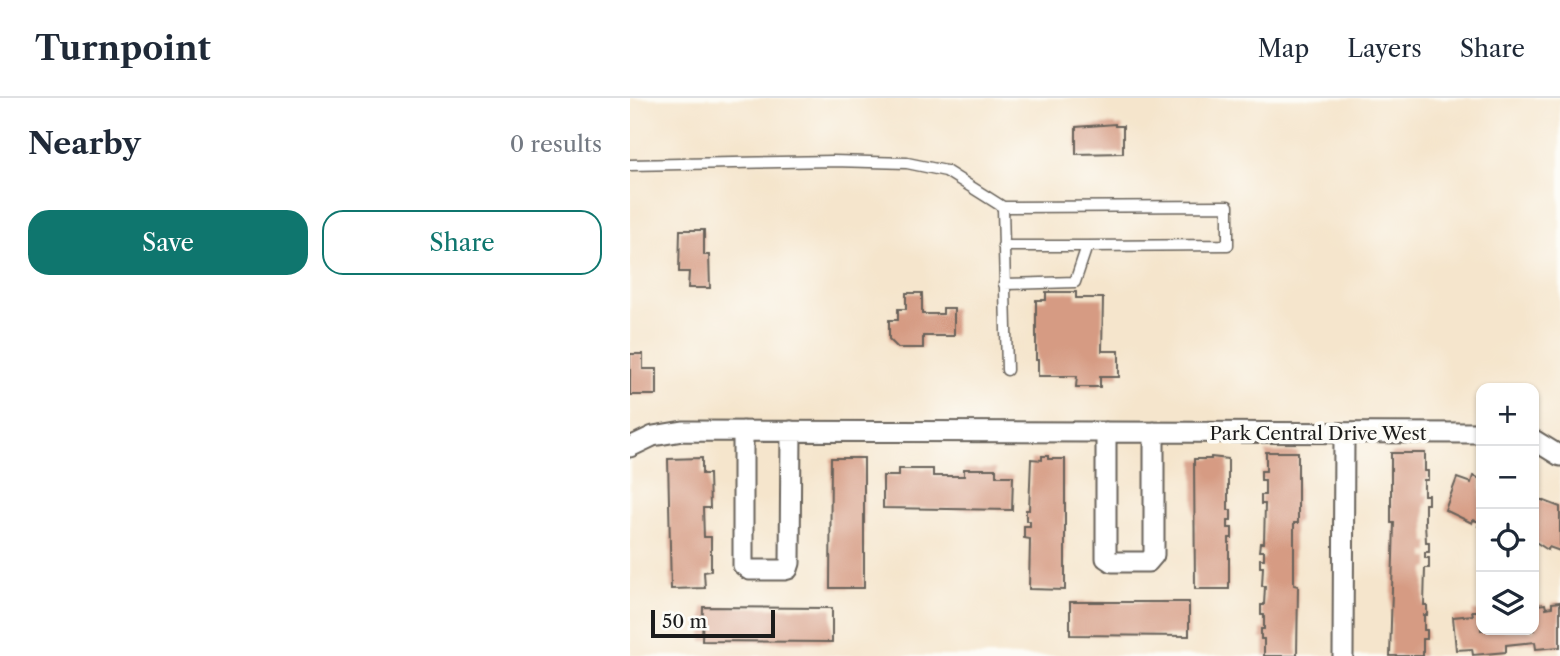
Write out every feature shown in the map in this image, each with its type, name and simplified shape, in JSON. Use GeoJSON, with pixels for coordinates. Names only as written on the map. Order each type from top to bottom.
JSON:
{"type":"FeatureCollection","features":[{"type":"Feature","properties":{"kind":"street"},"geometry":{"type":"LineString","coordinates":[[743,431],[743,565],[747,569],[784,570],[788,569],[790,563],[791,431]]}},
{"type":"Feature","properties":{"kind":"street","name":"Park Central Drive West"},"geometry":{"type":"LineString","coordinates":[[630,447],[642,440],[670,432],[1476,433]]}},
{"type":"Feature","properties":{"kind":"street"},"geometry":{"type":"LineString","coordinates":[[1106,432],[1106,558],[1112,562],[1148,562],[1154,555],[1154,432]]}},
{"type":"Feature","properties":{"kind":"street"},"geometry":{"type":"LineString","coordinates":[[1343,656],[1344,433]]}},
{"type":"Feature","properties":{"kind":"lane"},"geometry":{"type":"LineString","coordinates":[[630,165],[833,161],[907,163],[946,171],[1003,207],[1228,206],[1228,245],[1003,246]]}},
{"type":"Feature","properties":{"kind":"lane"},"geometry":{"type":"LineString","coordinates":[[1003,207],[1007,370]]}},
{"type":"Feature","properties":{"kind":"lane"},"geometry":{"type":"LineString","coordinates":[[1004,284],[1075,282],[1087,246]]}},
{"type":"Feature","properties":{"kind":"building"},"geometry":{"type":"Polygon","coordinates":[[[1115,124],[1123,126],[1123,153],[1076,154],[1076,127],[1115,124]]]}},
{"type":"Feature","properties":{"kind":"building"},"geometry":{"type":"Polygon","coordinates":[[[680,230],[704,230],[704,255],[709,255],[710,288],[688,288],[689,272],[679,272],[680,230]]]}},
{"type":"Feature","properties":{"kind":"building"},"geometry":{"type":"Polygon","coordinates":[[[1046,292],[1076,292],[1076,298],[1103,298],[1102,351],[1119,351],[1119,377],[1100,377],[1100,387],[1076,387],[1077,376],[1038,376],[1036,300],[1046,300],[1046,292]]]}},
{"type":"Feature","properties":{"kind":"building"},"geometry":{"type":"Polygon","coordinates":[[[906,293],[922,293],[922,314],[943,314],[943,308],[954,308],[954,336],[923,336],[923,348],[898,348],[889,339],[889,320],[898,320],[898,309],[906,309],[906,293]]]}},
{"type":"Feature","properties":{"kind":"building"},"geometry":{"type":"Polygon","coordinates":[[[630,354],[643,354],[643,369],[657,369],[657,395],[630,395],[630,354]]]}},
{"type":"Feature","properties":{"kind":"building"},"geometry":{"type":"Polygon","coordinates":[[[1266,452],[1298,452],[1298,523],[1294,523],[1294,585],[1298,586],[1297,656],[1264,656],[1264,639],[1261,639],[1264,615],[1261,615],[1261,605],[1264,605],[1265,586],[1262,586],[1263,567],[1260,567],[1264,551],[1259,551],[1260,543],[1264,543],[1265,504],[1261,504],[1261,495],[1265,495],[1265,480],[1261,480],[1261,471],[1266,471],[1266,452]]]}},
{"type":"Feature","properties":{"kind":"building"},"geometry":{"type":"Polygon","coordinates":[[[1391,453],[1425,453],[1425,471],[1428,471],[1428,480],[1424,480],[1424,495],[1428,495],[1428,504],[1425,504],[1426,542],[1429,542],[1429,552],[1425,552],[1425,558],[1429,558],[1429,568],[1425,568],[1424,605],[1427,605],[1427,615],[1424,615],[1424,630],[1427,630],[1427,639],[1423,639],[1423,656],[1390,656],[1394,523],[1391,523],[1391,453]]]}},
{"type":"Feature","properties":{"kind":"building"},"geometry":{"type":"Polygon","coordinates":[[[1042,456],[1048,456],[1048,459],[1065,459],[1065,590],[1029,589],[1030,539],[1024,538],[1024,526],[1030,526],[1030,521],[1026,521],[1026,510],[1029,510],[1031,459],[1042,460],[1042,456]]]}},
{"type":"Feature","properties":{"kind":"building"},"geometry":{"type":"Polygon","coordinates":[[[702,458],[702,474],[709,474],[710,508],[703,508],[704,537],[711,537],[711,571],[704,572],[705,588],[671,589],[668,459],[702,458]]]}},
{"type":"Feature","properties":{"kind":"building"},"geometry":{"type":"Polygon","coordinates":[[[831,458],[864,458],[864,588],[830,588],[831,458]]]}},
{"type":"Feature","properties":{"kind":"building"},"geometry":{"type":"Polygon","coordinates":[[[1194,459],[1228,459],[1228,510],[1231,510],[1231,520],[1228,520],[1228,528],[1232,528],[1232,538],[1229,538],[1229,589],[1195,589],[1194,459]]]}},
{"type":"Feature","properties":{"kind":"building"},"geometry":{"type":"Polygon","coordinates":[[[899,469],[933,469],[933,476],[964,476],[964,469],[996,469],[996,476],[1013,476],[1012,510],[883,508],[883,476],[899,476],[899,469]]]}},
{"type":"Feature","properties":{"kind":"building"},"geometry":{"type":"Polygon","coordinates":[[[1473,476],[1476,477],[1476,521],[1473,520],[1472,523],[1445,510],[1457,478],[1471,483],[1473,476]]]}},
{"type":"Feature","properties":{"kind":"building"},"geometry":{"type":"Polygon","coordinates":[[[1539,499],[1560,507],[1560,551],[1549,547],[1548,550],[1539,544],[1539,499]]]}},
{"type":"Feature","properties":{"kind":"building"},"geometry":{"type":"Polygon","coordinates":[[[1070,602],[1189,602],[1189,636],[1070,635],[1070,602]]]}},
{"type":"Feature","properties":{"kind":"building"},"geometry":{"type":"Polygon","coordinates":[[[1560,602],[1560,647],[1536,649],[1535,642],[1506,645],[1506,652],[1473,655],[1472,649],[1456,650],[1453,617],[1473,615],[1472,611],[1476,611],[1476,635],[1539,635],[1539,605],[1545,604],[1546,608],[1552,607],[1552,603],[1560,602]]]}},
{"type":"Feature","properties":{"kind":"building"},"geometry":{"type":"Polygon","coordinates":[[[703,607],[832,608],[832,642],[702,641],[703,607]]]}}]}
